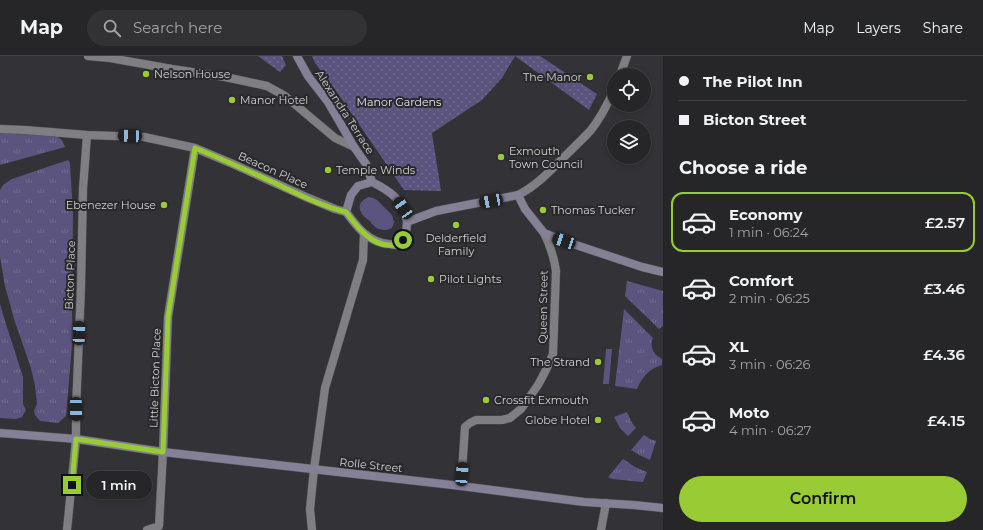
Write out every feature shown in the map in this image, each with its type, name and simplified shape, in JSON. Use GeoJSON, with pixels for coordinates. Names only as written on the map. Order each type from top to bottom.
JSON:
{"type":"FeatureCollection","features":[{"type":"Feature","properties":{"kind":"main road","name":"Alexandra Terrace"},"geometry":{"type":"LineString","coordinates":[[297,56],[308,76],[328,102],[354,147],[366,164],[372,182]]}},
{"type":"Feature","properties":{"kind":"main road"},"geometry":{"type":"LineString","coordinates":[[372,182],[385,188],[395,197],[403,208],[407,222],[403,240],[395,245],[375,241],[364,234],[346,212],[351,195],[358,186],[372,182]]}},
{"type":"Feature","properties":{"kind":"main road"},"geometry":{"type":"LineString","coordinates":[[407,222],[436,211],[518,195],[525,209],[544,232],[564,241],[642,267],[663,272]]}},
{"type":"Feature","properties":{"kind":"main road","name":"Rolle Street"},"geometry":{"type":"LineString","coordinates":[[0,432],[76,439],[163,452],[461,486],[584,502],[663,508]]}},
{"type":"Feature","properties":{"kind":"street"},"geometry":{"type":"LineString","coordinates":[[88,56],[225,76],[267,86],[276,90],[292,102],[335,138],[354,147]]}},
{"type":"Feature","properties":{"kind":"street"},"geometry":{"type":"LineString","coordinates":[[623,68],[627,56]]}},
{"type":"Feature","properties":{"kind":"street"},"geometry":{"type":"LineString","coordinates":[[518,195],[544,177],[581,141],[592,128],[607,103]]}},
{"type":"Feature","properties":{"kind":"street","name":"Beacon Place"},"geometry":{"type":"LineString","coordinates":[[0,129],[144,137],[195,148],[306,197],[346,212]]}},
{"type":"Feature","properties":{"kind":"street","name":"Bicton Place"},"geometry":{"type":"LineString","coordinates":[[67,530],[76,439],[83,189],[87,135]]}},
{"type":"Feature","properties":{"kind":"street","name":"Little Bicton Place"},"geometry":{"type":"LineString","coordinates":[[147,530],[158,526],[163,452],[168,317],[195,148]]}},
{"type":"Feature","properties":{"kind":"street","name":"Queen Street"},"geometry":{"type":"LineString","coordinates":[[461,486],[465,427],[476,420],[502,420],[510,418],[515,414],[521,409],[538,385],[553,354],[556,271],[550,246],[544,232]]}},
{"type":"Feature","properties":{"kind":"street"},"geometry":{"type":"LineString","coordinates":[[312,530],[310,509],[325,388],[362,260],[364,234]]}},
{"type":"Feature","properties":{"kind":"street"},"geometry":{"type":"LineString","coordinates":[[601,530],[606,503]]}},
{"type":"Feature","properties":{"kind":"green space"},"geometry":{"type":"Polygon","coordinates":[[[258,56],[282,56],[286,65],[280,72],[258,56]]]}},
{"type":"Feature","properties":{"kind":"green space","name":"Manor Gardens"},"geometry":{"type":"Polygon","coordinates":[[[312,56],[515,56],[502,78],[482,100],[432,133],[441,191],[404,190],[341,98],[315,63],[312,56]]]}},
{"type":"Feature","properties":{"kind":"green space"},"geometry":{"type":"Polygon","coordinates":[[[515,56],[540,56],[597,94],[589,110],[515,56]]]}},
{"type":"Feature","properties":{"kind":"green space"},"geometry":{"type":"Polygon","coordinates":[[[0,132],[54,135],[62,140],[65,147],[0,165],[0,132]]]}},
{"type":"Feature","properties":{"kind":"green space"},"geometry":{"type":"Polygon","coordinates":[[[68,160],[70,163],[73,214],[73,333],[66,416],[58,423],[40,421],[35,415],[34,411],[37,404],[35,386],[31,368],[14,319],[5,286],[0,257],[0,190],[3,185],[12,179],[68,160]]]}},
{"type":"Feature","properties":{"kind":"green space"},"geometry":{"type":"Polygon","coordinates":[[[368,197],[377,200],[392,215],[394,222],[392,228],[381,230],[375,227],[362,215],[360,205],[362,201],[368,197]]]}},
{"type":"Feature","properties":{"kind":"green space"},"geometry":{"type":"Polygon","coordinates":[[[627,281],[663,291],[663,326],[659,329],[625,296],[627,281]]]}},
{"type":"Feature","properties":{"kind":"green space"},"geometry":{"type":"Polygon","coordinates":[[[0,304],[23,377],[23,404],[26,410],[22,417],[16,419],[0,418],[0,304]]]}},
{"type":"Feature","properties":{"kind":"green space"},"geometry":{"type":"Polygon","coordinates":[[[624,309],[653,338],[652,348],[662,359],[662,365],[654,368],[647,374],[637,389],[615,386],[624,309]]]}},
{"type":"Feature","properties":{"kind":"green space"},"geometry":{"type":"Polygon","coordinates":[[[606,349],[612,349],[609,384],[603,384],[606,349]]]}},
{"type":"Feature","properties":{"kind":"green space"},"geometry":{"type":"Polygon","coordinates":[[[627,412],[636,428],[628,436],[620,428],[614,417],[627,412]]]}},
{"type":"Feature","properties":{"kind":"green space"},"geometry":{"type":"Polygon","coordinates":[[[644,435],[656,441],[650,460],[631,450],[644,435]]]}},
{"type":"Feature","properties":{"kind":"green space"},"geometry":{"type":"Polygon","coordinates":[[[623,459],[635,467],[647,472],[643,482],[612,479],[608,477],[623,459]]]}},
{"type":"Feature","properties":{"kind":"place","name":"Nelson House"},"geometry":{"type":"Point","coordinates":[146,74]}},
{"type":"Feature","properties":{"kind":"place","name":"The Manor"},"geometry":{"type":"Point","coordinates":[590,77]}},
{"type":"Feature","properties":{"kind":"place","name":"Manor Hotel"},"geometry":{"type":"Point","coordinates":[232,100]}},
{"type":"Feature","properties":{"kind":"place","name":"Exmouth Town Council"},"geometry":{"type":"Point","coordinates":[501,157]}},
{"type":"Feature","properties":{"kind":"place","name":"Temple Winds"},"geometry":{"type":"Point","coordinates":[328,170]}},
{"type":"Feature","properties":{"kind":"place","name":"Ebenezer House"},"geometry":{"type":"Point","coordinates":[164,205]}},
{"type":"Feature","properties":{"kind":"place","name":"Thomas Tucker"},"geometry":{"type":"Point","coordinates":[543,210]}},
{"type":"Feature","properties":{"kind":"place","name":"Delderfield Family"},"geometry":{"type":"Point","coordinates":[456,225]}},
{"type":"Feature","properties":{"kind":"place","name":"Pilot Lights"},"geometry":{"type":"Point","coordinates":[431,279]}},
{"type":"Feature","properties":{"kind":"place","name":"The Strand"},"geometry":{"type":"Point","coordinates":[598,362]}},
{"type":"Feature","properties":{"kind":"place","name":"Crossfit Exmouth"},"geometry":{"type":"Point","coordinates":[486,400]}},
{"type":"Feature","properties":{"kind":"place","name":"Globe Hotel"},"geometry":{"type":"Point","coordinates":[598,420]}},
{"type":"Feature","properties":{"kind":"route"},"geometry":{"type":"LineString","coordinates":[[72,485],[76,439],[163,452],[168,317],[195,148],[306,197],[346,212],[364,234],[375,241],[395,245],[403,240]]}}]}
